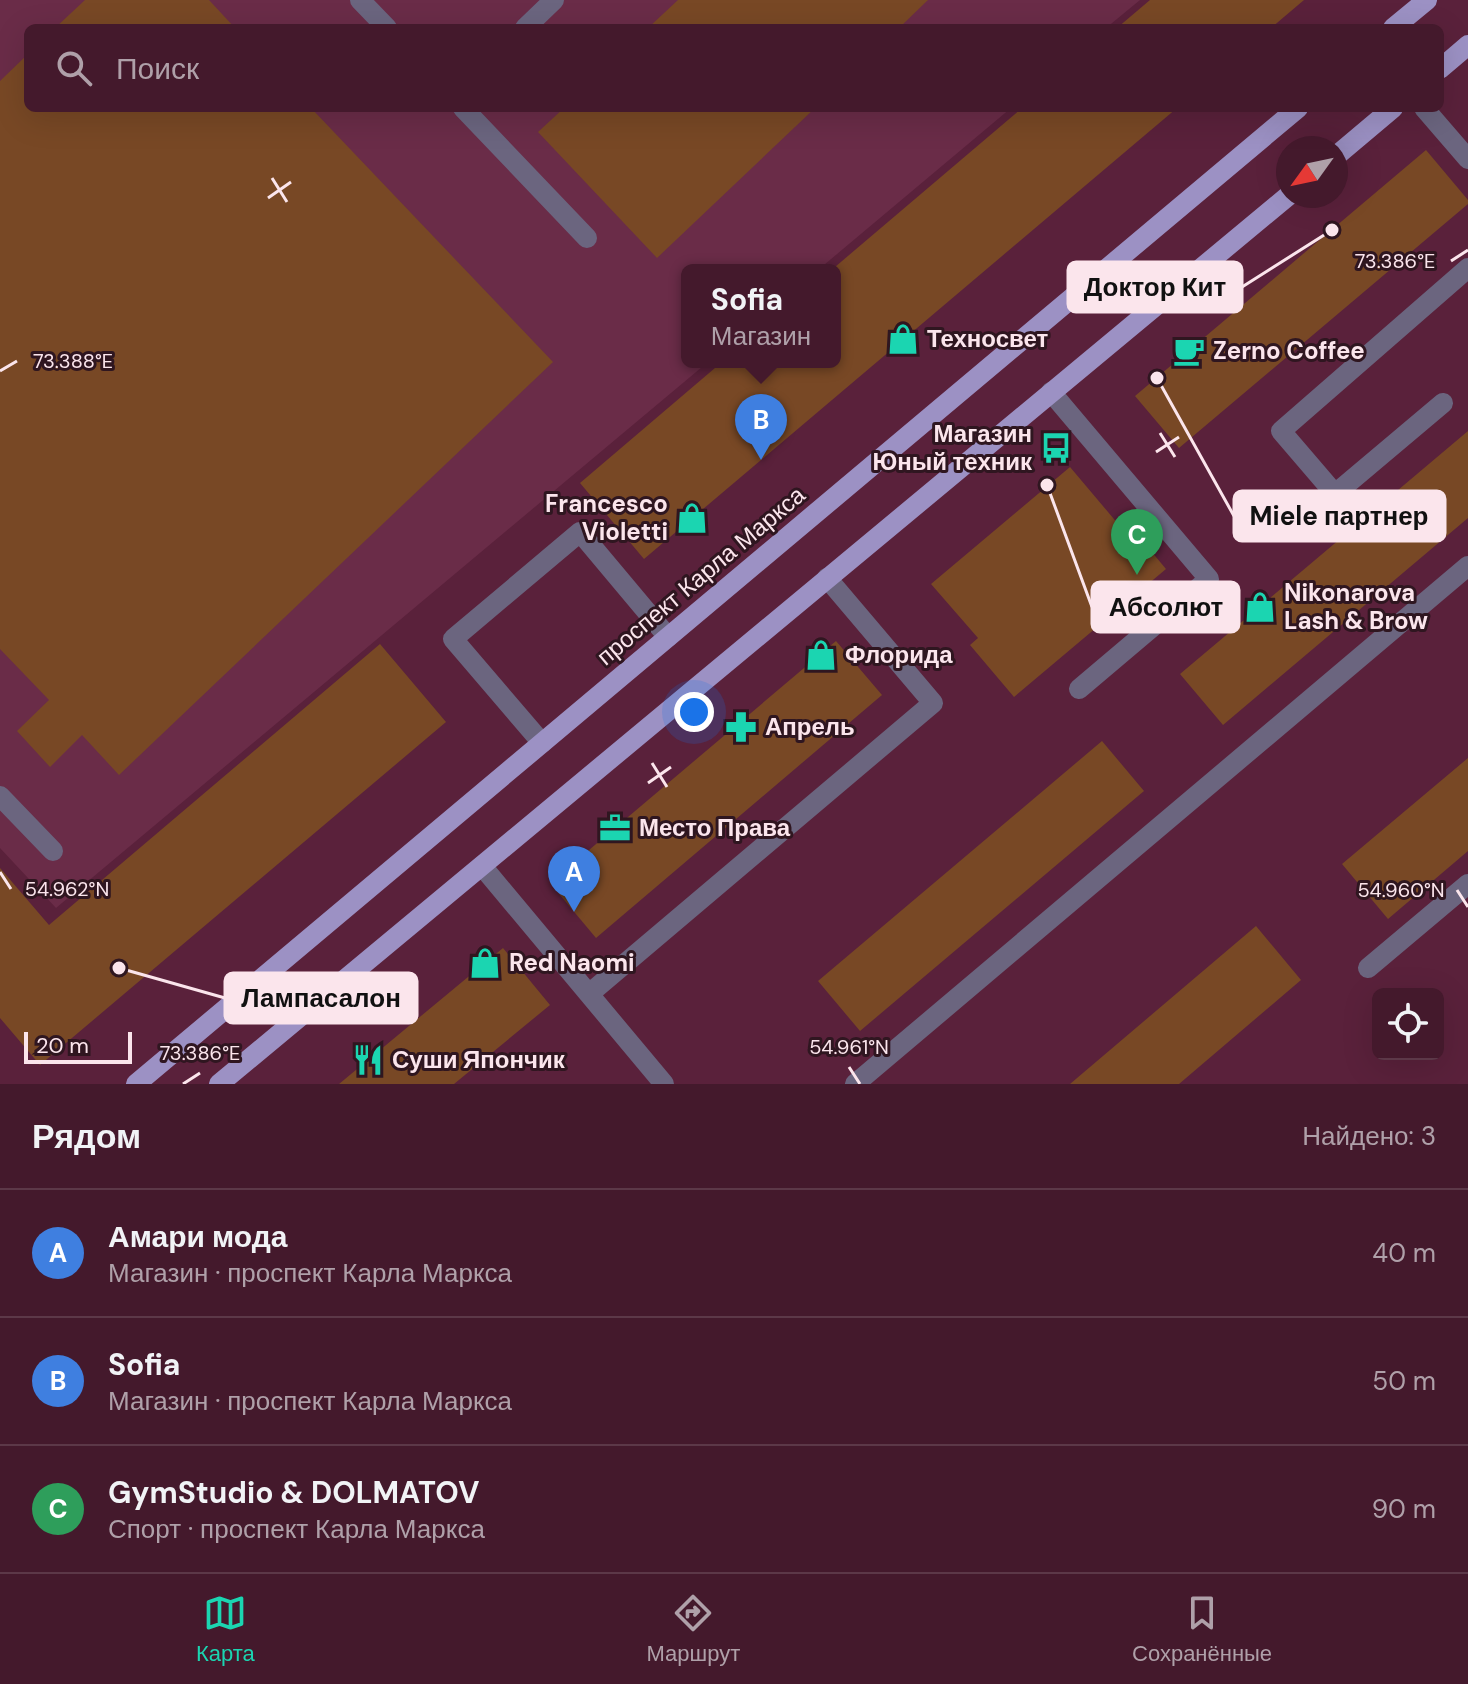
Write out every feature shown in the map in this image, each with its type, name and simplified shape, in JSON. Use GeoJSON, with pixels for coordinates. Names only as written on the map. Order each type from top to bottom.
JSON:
{"type":"FeatureCollection","features":[{"type":"Feature","properties":{"kind":"main road"},"geometry":{"type":"LineString","coordinates":[[1398,24],[1427,0]]}},
{"type":"Feature","properties":{"kind":"main road"},"geometry":{"type":"LineString","coordinates":[[1444,66],[1468,45]]}},
{"type":"Feature","properties":{"kind":"main road","name":"проспект Карла Маркса"},"geometry":{"type":"LineString","coordinates":[[136,1084],[1293,112]]}},
{"type":"Feature","properties":{"kind":"main road"},"geometry":{"type":"LineString","coordinates":[[1348,146],[1388,112]]}},
{"type":"Feature","properties":{"kind":"main road"},"geometry":{"type":"LineString","coordinates":[[219,1084],[1276,206]]}},
{"type":"Feature","properties":{"kind":"lane"},"geometry":{"type":"LineString","coordinates":[[360,0],[383,24]]}},
{"type":"Feature","properties":{"kind":"lane"},"geometry":{"type":"LineString","coordinates":[[529,24],[554,0]]}},
{"type":"Feature","properties":{"kind":"lane"},"geometry":{"type":"LineString","coordinates":[[467,112],[587,238]]}},
{"type":"Feature","properties":{"kind":"lane"},"geometry":{"type":"LineString","coordinates":[[1427,112],[1468,159]]}},
{"type":"Feature","properties":{"kind":"lane"},"geometry":{"type":"LineString","coordinates":[[1443,403],[1335,494],[1281,431],[1468,268]]}},
{"type":"Feature","properties":{"kind":"lane"},"geometry":{"type":"LineString","coordinates":[[1051,392],[1209,579],[1079,689]]}},
{"type":"Feature","properties":{"kind":"lane"},"geometry":{"type":"LineString","coordinates":[[542,743],[453,639],[580,532],[668,637]]}},
{"type":"Feature","properties":{"kind":"lane"},"geometry":{"type":"LineString","coordinates":[[855,1084],[1468,566]]}},
{"type":"Feature","properties":{"kind":"lane"},"geometry":{"type":"LineString","coordinates":[[589,994],[933,703],[827,578]]}},
{"type":"Feature","properties":{"kind":"lane"},"geometry":{"type":"LineString","coordinates":[[0,796],[53,851]]}},
{"type":"Feature","properties":{"kind":"lane"},"geometry":{"type":"LineString","coordinates":[[482,866],[589,994],[654,1081]]}},
{"type":"Feature","properties":{"kind":"lane"},"geometry":{"type":"LineString","coordinates":[[1368,968],[1468,884]]}},
{"type":"Feature","properties":{"kind":"shaded area"},"geometry":{"type":"Polygon","coordinates":[[[0,0],[1140,0],[1111,24],[24,24],[24,112],[1006,112],[825,264],[681,264],[681,368],[701,368],[56,908],[0,848],[0,0]]]}},
{"type":"Feature","properties":{"kind":"building"},"geometry":{"type":"Polygon","coordinates":[[[85,0],[209,0],[231,24],[59,24],[85,0]]]}},
{"type":"Feature","properties":{"kind":"building"},"geometry":{"type":"Polygon","coordinates":[[[678,0],[928,0],[903,24],[652,24],[678,0]]]}},
{"type":"Feature","properties":{"kind":"building"},"geometry":{"type":"Polygon","coordinates":[[[1150,0],[1304,0],[1276,24],[1122,24],[1150,0]]]}},
{"type":"Feature","properties":{"kind":"building"},"geometry":{"type":"Polygon","coordinates":[[[24,58],[24,112],[315,112],[553,362],[119,775],[82,735],[50,767],[17,731],[49,700],[0,649],[0,81],[24,58]]]}},
{"type":"Feature","properties":{"kind":"building"},"geometry":{"type":"Polygon","coordinates":[[[560,112],[811,112],[657,258],[538,132],[560,112]]]}},
{"type":"Feature","properties":{"kind":"building"},"geometry":{"type":"Polygon","coordinates":[[[1017,112],[1172,112],[644,559],[580,483],[715,368],[841,368],[841,264],[839,264],[1017,112]]]}},
{"type":"Feature","properties":{"kind":"building"},"geometry":{"type":"Polygon","coordinates":[[[1426,150],[1468,200],[1468,204],[1179,448],[1135,396],[1426,150]]]}},
{"type":"Feature","properties":{"kind":"building"},"geometry":{"type":"Polygon","coordinates":[[[1468,431],[1468,518],[1223,725],[1180,674],[1468,431]]]}},
{"type":"Feature","properties":{"kind":"building"},"geometry":{"type":"Polygon","coordinates":[[[1070,467],[1119,525],[1125,520],[1166,569],[1014,697],[970,645],[978,638],[931,584],[1070,467]]]}},
{"type":"Feature","properties":{"kind":"building"},"geometry":{"type":"Polygon","coordinates":[[[836,641],[882,695],[596,938],[550,883],[836,641]]]}},
{"type":"Feature","properties":{"kind":"building"},"geometry":{"type":"Polygon","coordinates":[[[380,644],[446,722],[40,1065],[0,1018],[0,868],[49,925],[380,644]]]}},
{"type":"Feature","properties":{"kind":"building"},"geometry":{"type":"Polygon","coordinates":[[[1102,741],[1144,791],[860,1031],[818,981],[1102,741]]]}},
{"type":"Feature","properties":{"kind":"building"},"geometry":{"type":"Polygon","coordinates":[[[1468,758],[1468,851],[1388,919],[1342,864],[1468,758]]]}},
{"type":"Feature","properties":{"kind":"building"},"geometry":{"type":"Polygon","coordinates":[[[1256,926],[1301,980],[1179,1084],[1070,1084],[1256,926]]]}},
{"type":"Feature","properties":{"kind":"building"},"geometry":{"type":"Polygon","coordinates":[[[503,948],[550,1005],[454,1084],[339,1084],[503,948]]]}},
{"type":"Feature","properties":{"kind":"place","name":"Доктор Кит"},"geometry":{"type":"Point","coordinates":[1332,230]}},
{"type":"Feature","properties":{"kind":"place","name":"Техносвет"},"geometry":{"type":"Point","coordinates":[903,339]}},
{"type":"Feature","properties":{"kind":"place","name":"Zerno Coffee"},"geometry":{"type":"Point","coordinates":[1189,351]}},
{"type":"Feature","properties":{"kind":"place","name":"Miele партнер"},"geometry":{"type":"Point","coordinates":[1157,378]}},
{"type":"Feature","properties":{"kind":"place","name":"Магазин Юный техник"},"geometry":{"type":"Point","coordinates":[1056,448]}},
{"type":"Feature","properties":{"kind":"place","name":"Sofia"},"geometry":{"type":"Point","coordinates":[761,460]}},
{"type":"Feature","properties":{"kind":"place","name":"Абсолют"},"geometry":{"type":"Point","coordinates":[1047,485]}},
{"type":"Feature","properties":{"kind":"place","name":"Francesco Violetti"},"geometry":{"type":"Point","coordinates":[692,518]}},
{"type":"Feature","properties":{"kind":"place","name":"GymStudio & DOLMATOV"},"geometry":{"type":"Point","coordinates":[1137,575]}},
{"type":"Feature","properties":{"kind":"place","name":"Nikonarova Lash & Brow"},"geometry":{"type":"Point","coordinates":[1260,607]}},
{"type":"Feature","properties":{"kind":"place","name":"Флорида"},"geometry":{"type":"Point","coordinates":[821,655]}},
{"type":"Feature","properties":{"kind":"place","name":"Апрель"},"geometry":{"type":"Point","coordinates":[741,727]}},
{"type":"Feature","properties":{"kind":"place","name":"Место Права"},"geometry":{"type":"Point","coordinates":[615,828]}},
{"type":"Feature","properties":{"kind":"place","name":"Амари мода"},"geometry":{"type":"Point","coordinates":[574,912]}},
{"type":"Feature","properties":{"kind":"place","name":"Red Naomi"},"geometry":{"type":"Point","coordinates":[485,963]}},
{"type":"Feature","properties":{"kind":"place","name":"Лампасалон"},"geometry":{"type":"Point","coordinates":[119,968]}},
{"type":"Feature","properties":{"kind":"place","name":"Суши Япончик"},"geometry":{"type":"Point","coordinates":[368,1060]}}]}
